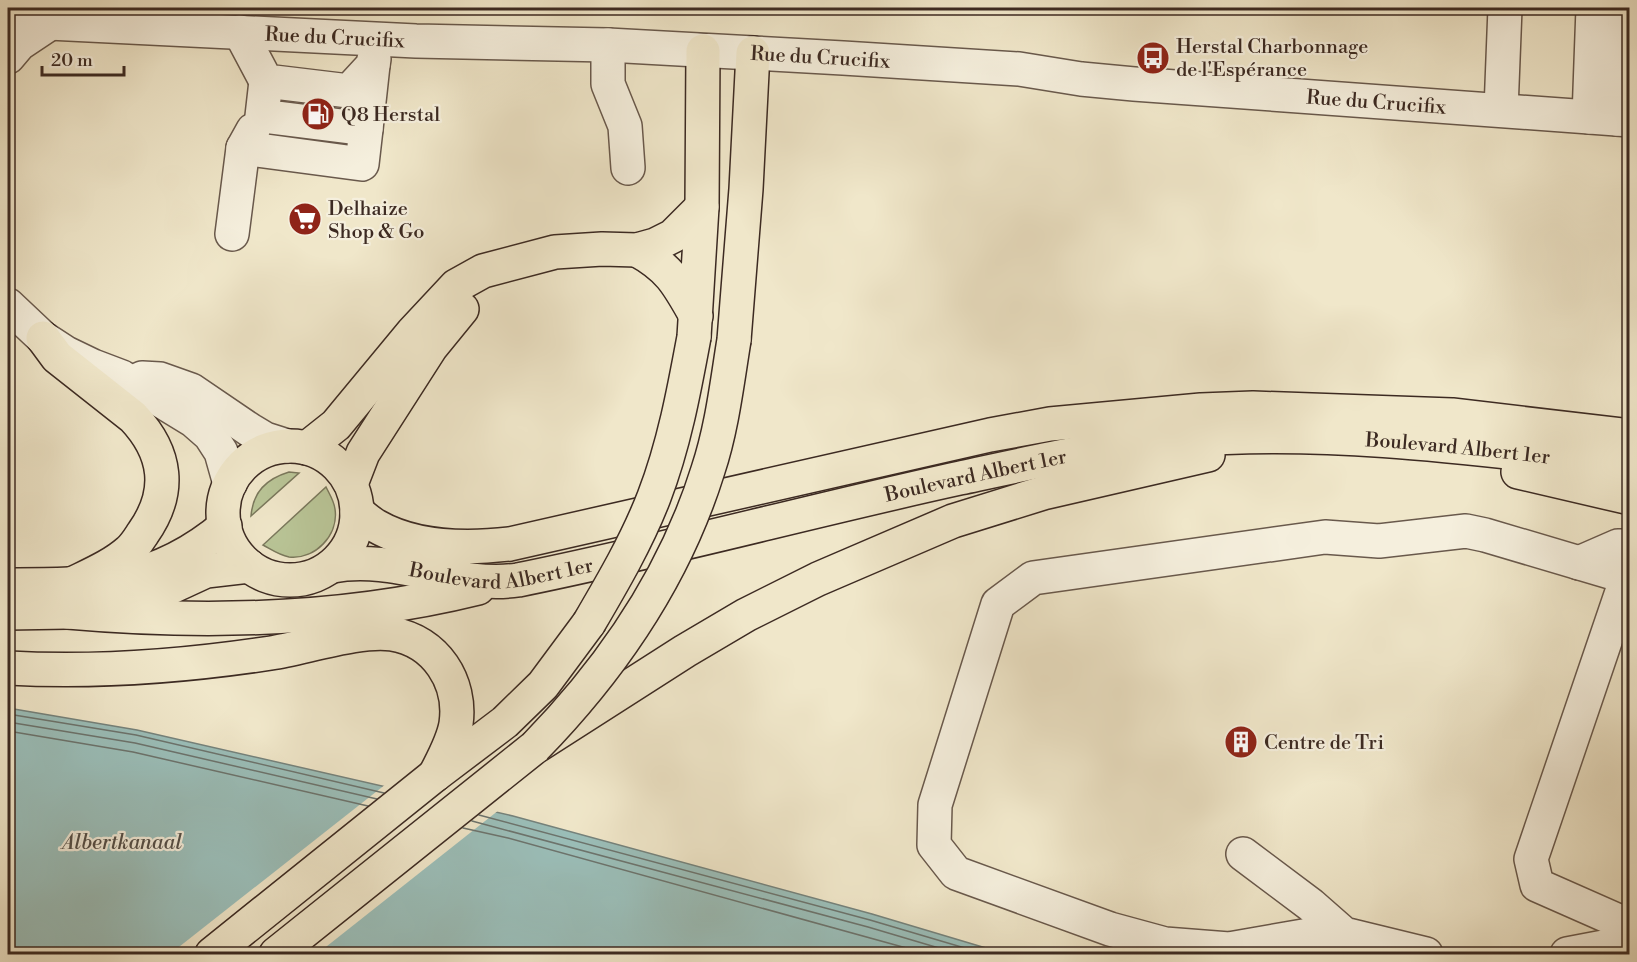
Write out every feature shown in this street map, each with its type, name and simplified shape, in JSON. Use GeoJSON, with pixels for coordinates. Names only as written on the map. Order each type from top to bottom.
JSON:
{"type":"FeatureCollection","features":[{"type":"Feature","properties":{"kind":"main road"},"geometry":{"type":"LineString","coordinates":[[212,954],[435,775],[505,722],[543,685],[589,623],[616,578],[654,497],[677,422],[695,326],[702,207],[703,51]]}},
{"type":"Feature","properties":{"kind":"main road"},"geometry":{"type":"LineString","coordinates":[[535,747],[598,677],[656,591],[695,508],[709,469],[722,413],[734,340],[746,189],[753,53]]}},
{"type":"Feature","properties":{"kind":"main road"},"geometry":{"type":"LineString","coordinates":[[297,447],[336,425],[412,332],[456,286],[483,271],[555,252],[603,249],[637,250],[673,236],[702,207]]}},
{"type":"Feature","properties":{"kind":"main road"},"geometry":{"type":"LineString","coordinates":[[637,250],[655,260],[670,273],[695,326]]}},
{"type":"Feature","properties":{"kind":"main road"},"geometry":{"type":"LineString","coordinates":[[354,498],[363,453],[431,348],[464,306],[521,262]]}},
{"type":"Feature","properties":{"kind":"main road"},"geometry":{"type":"LineString","coordinates":[[42,338],[57,357],[133,417],[154,444],[162,468],[162,496],[158,510],[131,550],[100,570],[69,599]]}},
{"type":"Feature","properties":{"kind":"main road","name":"Boulevard Albert 1er"},"geometry":{"type":"LineString","coordinates":[[1629,436],[1452,415],[1321,410],[1201,410],[1050,424],[990,435],[510,544],[477,547],[424,543],[376,526],[354,498],[333,461],[297,447],[267,450],[250,460],[230,484],[224,506],[225,526],[231,544],[249,566],[268,577],[290,580],[312,577],[332,566],[349,563],[383,564],[437,575],[498,583],[566,570],[1046,460],[1174,440],[1232,437],[1422,443],[1629,466]]}},
{"type":"Feature","properties":{"kind":"main road"},"geometry":{"type":"LineString","coordinates":[[276,954],[535,747],[685,651],[746,615],[818,579],[923,532],[1042,493],[1290,438]]}},
{"type":"Feature","properties":{"kind":"main road"},"geometry":{"type":"LineString","coordinates":[[1422,443],[1488,465],[1629,498]]}},
{"type":"Feature","properties":{"kind":"main road","name":"Boulevard Albert 1er"},"geometry":{"type":"LineString","coordinates":[[332,566],[350,543],[356,526],[354,498]]}},
{"type":"Feature","properties":{"kind":"main road"},"geometry":{"type":"LineString","coordinates":[[69,599],[105,582],[146,573],[170,563],[225,526]]}},
{"type":"Feature","properties":{"kind":"main road"},"geometry":{"type":"LineString","coordinates":[[8,613],[69,599],[154,594],[206,571],[249,566]]}},
{"type":"Feature","properties":{"kind":"main road"},"geometry":{"type":"LineString","coordinates":[[8,585],[137,618],[181,619],[370,608],[442,597],[498,583]]}},
{"type":"Feature","properties":{"kind":"main road"},"geometry":{"type":"LineString","coordinates":[[21,669],[97,669],[211,661],[374,633],[392,634],[423,645],[446,668],[452,682],[457,711],[455,727],[447,751],[435,775]]}},
{"type":"Feature","properties":{"kind":"street"},"geometry":{"type":"LineString","coordinates":[[1501,110],[1505,8]]}},
{"type":"Feature","properties":{"kind":"street"},"geometry":{"type":"LineString","coordinates":[[1593,8],[1612,119]]}},
{"type":"Feature","properties":{"kind":"street"},"geometry":{"type":"LineString","coordinates":[[1612,119],[1626,8]]}},
{"type":"Feature","properties":{"kind":"street","name":"Rue du Crucifix"},"geometry":{"type":"LineString","coordinates":[[8,21],[240,32],[375,52],[608,45],[1019,69],[1081,79],[1612,119]]}},
{"type":"Feature","properties":{"kind":"street"},"geometry":{"type":"LineString","coordinates":[[8,57],[19,44],[49,24]]}},
{"type":"Feature","properties":{"kind":"street","name":"Rue du Crucifix"},"geometry":{"type":"LineString","coordinates":[[8,36],[49,24]]}},
{"type":"Feature","properties":{"kind":"street"},"geometry":{"type":"LineString","coordinates":[[231,234],[243,148],[262,116],[266,81],[240,32]]}},
{"type":"Feature","properties":{"kind":"street"},"geometry":{"type":"LineString","coordinates":[[608,45],[608,84],[625,126],[628,168]]}},
{"type":"Feature","properties":{"kind":"street"},"geometry":{"type":"LineString","coordinates":[[266,81],[349,92],[375,52]]}},
{"type":"Feature","properties":{"kind":"street"},"geometry":{"type":"LineString","coordinates":[[243,148],[362,164],[375,52]]}},
{"type":"Feature","properties":{"kind":"street"},"geometry":{"type":"LineString","coordinates":[[262,116],[366,129]]}},
{"type":"Feature","properties":{"kind":"street"},"geometry":{"type":"LineString","coordinates":[[8,305],[42,338],[93,366],[122,377],[181,412],[210,435],[221,452],[230,484]]}},
{"type":"Feature","properties":{"kind":"street"},"geometry":{"type":"LineString","coordinates":[[122,377],[160,379],[191,390],[265,439],[297,447]]}},
{"type":"Feature","properties":{"kind":"street"},"geometry":{"type":"LineString","coordinates":[[1426,954],[1344,934],[1315,934],[1229,949],[1165,944],[1110,929],[956,873],[934,845],[935,806],[998,604],[1033,578],[1324,537],[1379,541],[1466,531],[1579,563],[1628,567],[1531,859],[1537,885],[1629,926]]}},
{"type":"Feature","properties":{"kind":"street"},"geometry":{"type":"LineString","coordinates":[[1243,854],[1311,905],[1344,934]]}},
{"type":"Feature","properties":{"kind":"street"},"geometry":{"type":"LineString","coordinates":[[1567,954],[1610,946],[1629,938]]}},
{"type":"Feature","properties":{"kind":"green space"},"geometry":{"type":"Polygon","coordinates":[[[289,472],[299,473],[251,516],[255,500],[262,488],[274,478],[289,472]]]}},
{"type":"Feature","properties":{"kind":"green space"},"geometry":{"type":"Polygon","coordinates":[[[326,487],[334,503],[335,519],[333,528],[323,544],[316,550],[299,557],[282,555],[263,545],[326,487]]]}},
{"type":"Feature","properties":{"kind":"water","name":"Albertkanaal"},"geometry":{"type":"Polygon","coordinates":[[[8,708],[137,730],[513,816],[872,914],[1006,954],[8,954],[8,708]]]}},
{"type":"Feature","properties":{"kind":"pier"},"geometry":{"type":"Polygon","coordinates":[[[386,784],[499,810],[317,954],[170,954],[386,784]]]}},
{"type":"Feature","properties":{"kind":"place","name":"Herstal Charbonnage de l'Espérance"},"geometry":{"type":"Point","coordinates":[1153,58]}},
{"type":"Feature","properties":{"kind":"place","name":"Q8 Herstal"},"geometry":{"type":"Point","coordinates":[318,114]}},
{"type":"Feature","properties":{"kind":"place","name":"Delhaize Shop & Go"},"geometry":{"type":"Point","coordinates":[305,219]}},
{"type":"Feature","properties":{"kind":"place","name":"Centre de Tri"},"geometry":{"type":"Point","coordinates":[1241,742]}}]}
